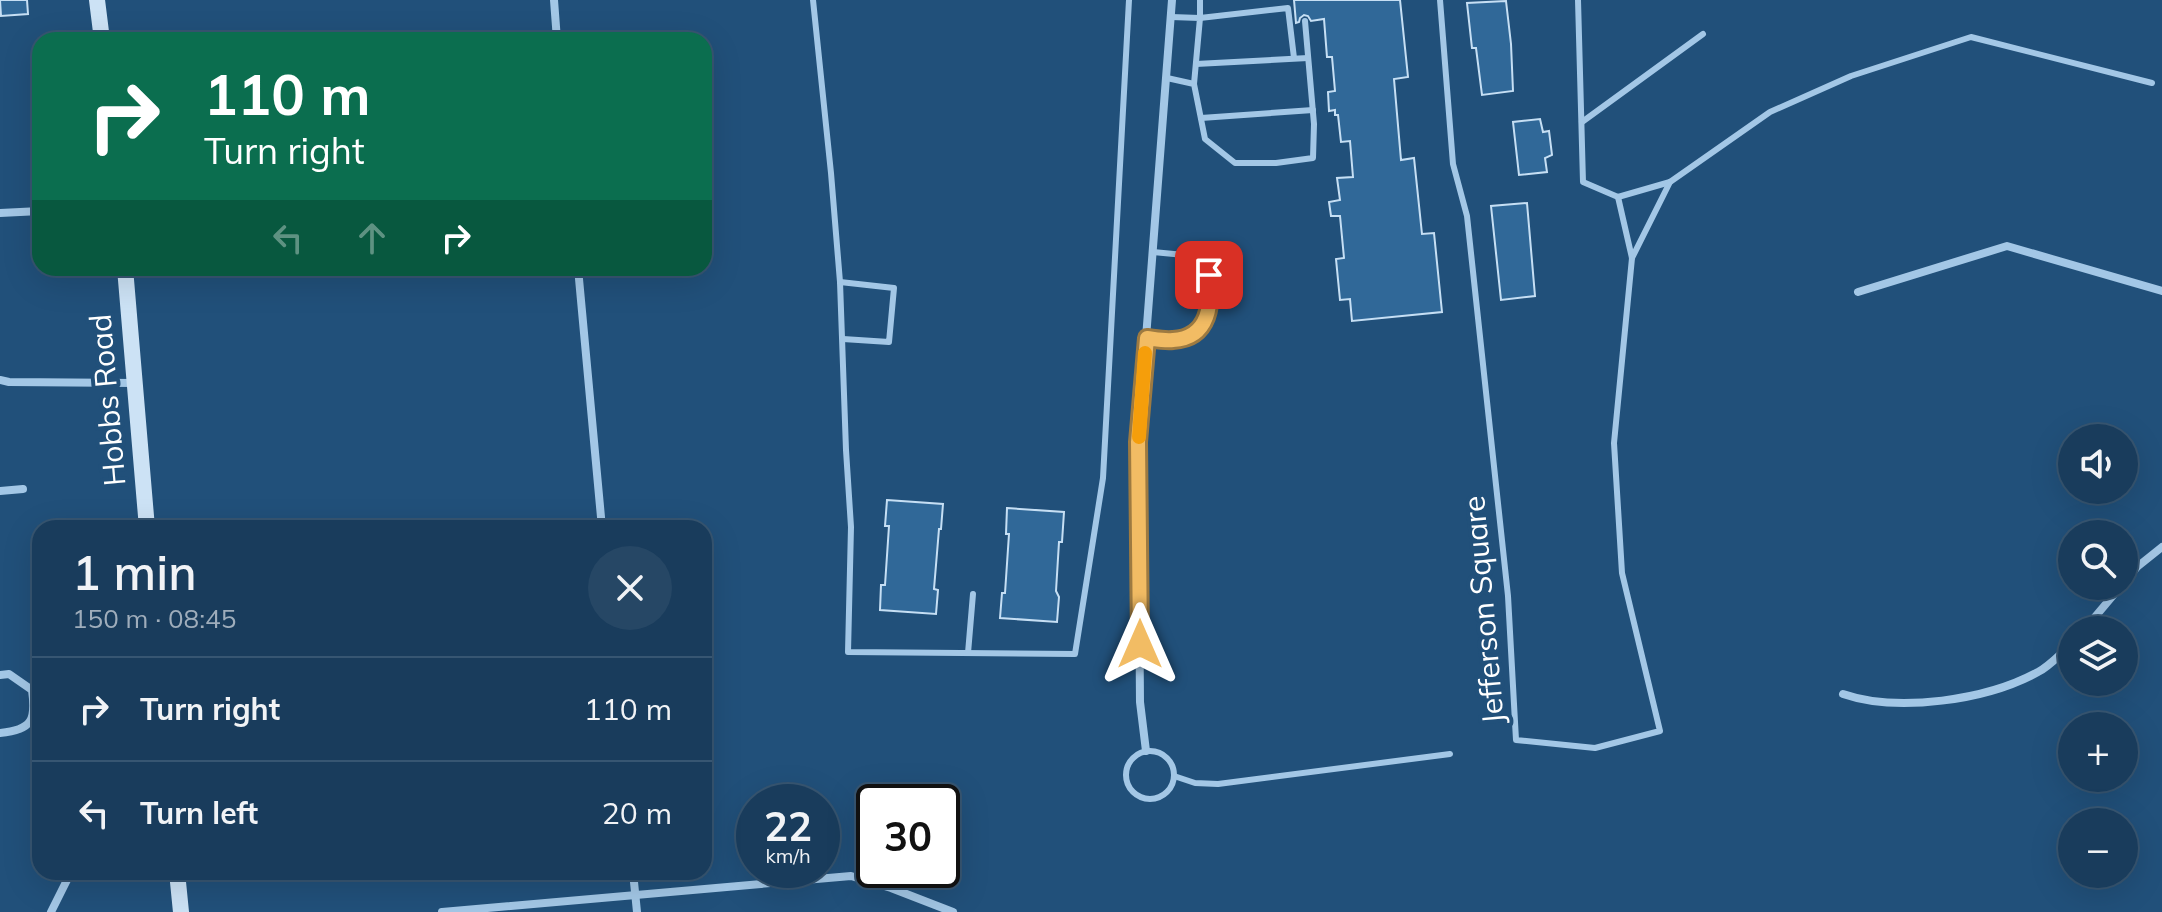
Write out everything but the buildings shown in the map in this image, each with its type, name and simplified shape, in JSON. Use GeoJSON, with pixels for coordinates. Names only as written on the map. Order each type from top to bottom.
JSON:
{"type":"FeatureCollection","features":[{"type":"Feature","properties":{"kind":"street"},"geometry":{"type":"LineString","coordinates":[[97,0],[101,32]]}},
{"type":"Feature","properties":{"kind":"street"},"geometry":{"type":"LineString","coordinates":[[554,0],[556,32]]}},
{"type":"Feature","properties":{"kind":"street"},"geometry":{"type":"LineString","coordinates":[[1146,751],[1140,702],[1138,442],[1172,0]]}},
{"type":"Feature","properties":{"kind":"street"},"geometry":{"type":"LineString","coordinates":[[0,213],[32,211]]}},
{"type":"Feature","properties":{"kind":"street"},"geometry":{"type":"LineString","coordinates":[[1858,292],[2007,246],[2162,291]]}},
{"type":"Feature","properties":{"kind":"street","name":"Hobbs Road"},"geometry":{"type":"LineString","coordinates":[[126,276],[146,520]]}},
{"type":"Feature","properties":{"kind":"street"},"geometry":{"type":"LineString","coordinates":[[579,276],[601,520]]}},
{"type":"Feature","properties":{"kind":"street"},"geometry":{"type":"LineString","coordinates":[[0,380],[135,383]]}},
{"type":"Feature","properties":{"kind":"street"},"geometry":{"type":"LineString","coordinates":[[0,491],[23,489]]}},
{"type":"Feature","properties":{"kind":"street"},"geometry":{"type":"LineString","coordinates":[[2138,566],[2162,547]]}},
{"type":"Feature","properties":{"kind":"street"},"geometry":{"type":"LineString","coordinates":[[2096,616],[2109,600]]}},
{"type":"Feature","properties":{"kind":"street"},"geometry":{"type":"LineString","coordinates":[[1843,694],[1864,701],[1916,704],[2000,689],[2041,671],[2058,656]]}},
{"type":"Feature","properties":{"kind":"street"},"geometry":{"type":"LineString","coordinates":[[0,675],[9,674],[32,687]]}},
{"type":"Feature","properties":{"kind":"street"},"geometry":{"type":"LineString","coordinates":[[0,733],[23,727],[32,721]]}},
{"type":"Feature","properties":{"kind":"street"},"geometry":{"type":"LineString","coordinates":[[442,912],[851,876],[953,912]]}},
{"type":"Feature","properties":{"kind":"street"},"geometry":{"type":"LineString","coordinates":[[51,912],[67,880]]}},
{"type":"Feature","properties":{"kind":"street"},"geometry":{"type":"LineString","coordinates":[[178,880],[181,912]]}},
{"type":"Feature","properties":{"kind":"street"},"geometry":{"type":"LineString","coordinates":[[634,880],[637,912]]}},
{"type":"Feature","properties":{"kind":"lane"},"geometry":{"type":"LineString","coordinates":[[813,0],[840,282],[851,527],[848,652],[1075,654],[1103,478],[1129,0]]}},
{"type":"Feature","properties":{"kind":"lane"},"geometry":{"type":"LineString","coordinates":[[1200,0],[1194,84],[1205,139],[1235,163],[1276,163],[1313,158],[1313,110],[1305,21]]}},
{"type":"Feature","properties":{"kind":"lane","name":"Jefferson Square"},"geometry":{"type":"LineString","coordinates":[[1440,0],[1453,164],[1467,216],[1508,596],[1516,740],[1595,748],[1660,731],[1622,573],[1614,443],[1632,258],[1618,197],[1670,182],[1770,112],[1851,76],[1971,37],[2152,83]]}},
{"type":"Feature","properties":{"kind":"lane"},"geometry":{"type":"LineString","coordinates":[[1578,0],[1583,182],[1618,197]]}},
{"type":"Feature","properties":{"kind":"lane"},"geometry":{"type":"LineString","coordinates":[[1171,17],[1200,18],[1288,8],[1294,58]]}},
{"type":"Feature","properties":{"kind":"lane"},"geometry":{"type":"LineString","coordinates":[[1582,122],[1703,34]]}},
{"type":"Feature","properties":{"kind":"lane"},"geometry":{"type":"LineString","coordinates":[[1196,64],[1308,58]]}},
{"type":"Feature","properties":{"kind":"lane"},"geometry":{"type":"LineString","coordinates":[[1167,78],[1194,84]]}},
{"type":"Feature","properties":{"kind":"lane"},"geometry":{"type":"LineString","coordinates":[[1201,118],[1313,110]]}},
{"type":"Feature","properties":{"kind":"lane","name":"Jefferson Square"},"geometry":{"type":"LineString","coordinates":[[1632,258],[1670,182]]}},
{"type":"Feature","properties":{"kind":"lane"},"geometry":{"type":"LineString","coordinates":[[1147,338],[1174,340],[1192,335],[1206,319],[1211,299],[1209,275],[1184,255],[1153,252]]}},
{"type":"Feature","properties":{"kind":"lane"},"geometry":{"type":"LineString","coordinates":[[840,282],[894,288],[889,342],[843,339]]}},
{"type":"Feature","properties":{"kind":"lane"},"geometry":{"type":"LineString","coordinates":[[968,653],[973,594]]}},
{"type":"Feature","properties":{"kind":"lane"},"geometry":{"type":"LineString","coordinates":[[1146,751],[1156,752],[1168,759],[1174,776],[1170,789],[1158,798],[1145,799],[1133,792],[1127,779],[1127,769],[1134,757],[1146,751]]}},
{"type":"Feature","properties":{"kind":"lane"},"geometry":{"type":"LineString","coordinates":[[1174,776],[1195,783],[1218,784],[1450,754]]}},
{"type":"Feature","properties":{"kind":"slow traffic"},"geometry":{"type":"LineString","coordinates":[[1139,437],[1145,353]]}},
{"type":"Feature","properties":{"kind":"route"},"geometry":{"type":"LineString","coordinates":[[1140,644],[1138,442],[1147,338],[1174,340],[1192,335],[1206,319],[1211,299],[1209,275]]}}]}
